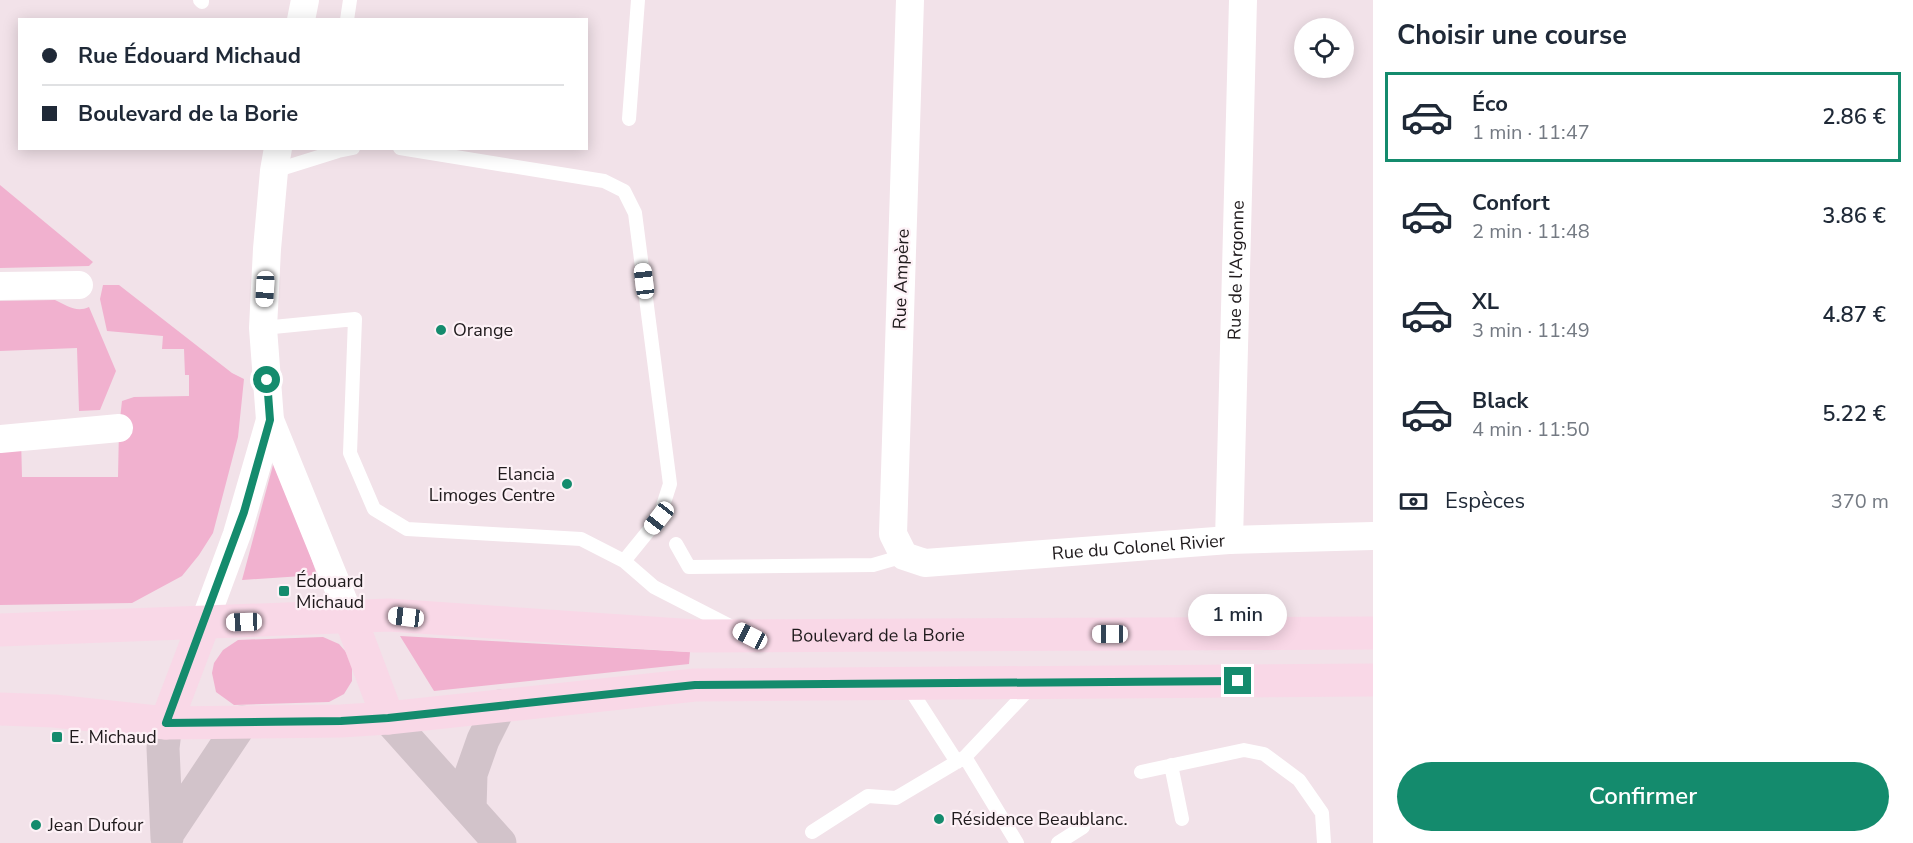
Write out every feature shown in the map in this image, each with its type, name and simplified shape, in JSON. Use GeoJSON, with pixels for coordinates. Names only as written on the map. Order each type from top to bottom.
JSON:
{"type":"FeatureCollection","features":[{"type":"Feature","properties":{"kind":"main road","name":"Boulevard de la Borie"},"geometry":{"type":"LineString","coordinates":[[0,630],[389,615],[695,636],[1373,633]]}},
{"type":"Feature","properties":{"kind":"main road"},"geometry":{"type":"LineString","coordinates":[[350,617],[388,718]]}},
{"type":"Feature","properties":{"kind":"main road"},"geometry":{"type":"LineString","coordinates":[[171,710],[204,623]]}},
{"type":"Feature","properties":{"kind":"main road"},"geometry":{"type":"LineString","coordinates":[[0,709],[171,710],[242,722],[341,721],[695,685],[1373,680]]}},
{"type":"Feature","properties":{"kind":"street"},"geometry":{"type":"LineString","coordinates":[[301,18],[305,0]]}},
{"type":"Feature","properties":{"kind":"street","name":"Rue Ampère"},"geometry":{"type":"LineString","coordinates":[[904,556],[893,534],[910,0]]}},
{"type":"Feature","properties":{"kind":"street","name":"Rue de l'Argonne"},"geometry":{"type":"LineString","coordinates":[[1229,540],[1243,0]]}},
{"type":"Feature","properties":{"kind":"street"},"geometry":{"type":"LineString","coordinates":[[276,160],[263,328],[270,420],[350,617]]}},
{"type":"Feature","properties":{"kind":"street"},"geometry":{"type":"LineString","coordinates":[[0,286],[79,285]]}},
{"type":"Feature","properties":{"kind":"street"},"geometry":{"type":"LineString","coordinates":[[204,623],[237,534],[270,420]]}},
{"type":"Feature","properties":{"kind":"street"},"geometry":{"type":"LineString","coordinates":[[0,439],[119,428]]}},
{"type":"Feature","properties":{"kind":"street","name":"Rue du Colonel Rivier"},"geometry":{"type":"LineString","coordinates":[[904,556],[925,563],[1229,540],[1373,536]]}},
{"type":"Feature","properties":{"kind":"street"},"geometry":{"type":"LineString","coordinates":[[470,809],[471,774],[483,740],[500,706]]}},
{"type":"Feature","properties":{"kind":"street"},"geometry":{"type":"LineString","coordinates":[[167,838],[163,748],[171,710]]}},
{"type":"Feature","properties":{"kind":"street"},"geometry":{"type":"LineString","coordinates":[[388,718],[500,843]]}},
{"type":"Feature","properties":{"kind":"street"},"geometry":{"type":"LineString","coordinates":[[167,838],[242,722]]}},
{"type":"Feature","properties":{"kind":"lane"},"geometry":{"type":"LineString","coordinates":[[348,18],[350,0]]}},
{"type":"Feature","properties":{"kind":"lane"},"geometry":{"type":"LineString","coordinates":[[629,119],[638,0]]}},
{"type":"Feature","properties":{"kind":"lane"},"geometry":{"type":"LineString","coordinates":[[276,160],[343,150]]}},
{"type":"Feature","properties":{"kind":"lane"},"geometry":{"type":"LineString","coordinates":[[412,150],[604,182],[624,191],[635,213],[670,484],[659,518],[624,561]]}},
{"type":"Feature","properties":{"kind":"lane"},"geometry":{"type":"LineString","coordinates":[[263,328],[355,319],[350,453],[374,508],[407,529],[581,539],[624,561],[654,587],[750,636]]}},
{"type":"Feature","properties":{"kind":"lane"},"geometry":{"type":"LineString","coordinates":[[676,544],[689,567],[873,565],[904,556]]}},
{"type":"Feature","properties":{"kind":"lane"},"geometry":{"type":"LineString","coordinates":[[812,832],[868,796],[896,798],[961,760],[1035,682]]}},
{"type":"Feature","properties":{"kind":"lane"},"geometry":{"type":"LineString","coordinates":[[907,684],[1017,843]]}},
{"type":"Feature","properties":{"kind":"lane"},"geometry":{"type":"LineString","coordinates":[[1141,772],[1244,750],[1264,754],[1299,780],[1322,813],[1324,843]]}},
{"type":"Feature","properties":{"kind":"lane"},"geometry":{"type":"LineString","coordinates":[[1171,765],[1182,819]]}},
{"type":"Feature","properties":{"kind":"lane"},"geometry":{"type":"LineString","coordinates":[[1058,843],[1083,827]]}},
{"type":"Feature","properties":{"kind":"shaded area"},"geometry":{"type":"Polygon","coordinates":[[[0,185],[93,262],[89,266],[0,268],[0,185]]]}},
{"type":"Feature","properties":{"kind":"shaded area"},"geometry":{"type":"Polygon","coordinates":[[[103,285],[119,285],[232,373],[244,379],[238,437],[213,533],[182,576],[132,603],[0,605],[0,439],[21,437],[22,477],[118,477],[122,401],[134,397],[189,396],[189,375],[185,375],[184,349],[162,349],[163,336],[107,331],[100,299],[103,285]]]}},
{"type":"Feature","properties":{"kind":"shaded area"},"geometry":{"type":"Polygon","coordinates":[[[55,300],[75,309],[89,307],[116,371],[100,410],[79,411],[77,348],[0,351],[0,301],[55,300]]]}},
{"type":"Feature","properties":{"kind":"shaded area"},"geometry":{"type":"Polygon","coordinates":[[[276,454],[317,575],[242,580],[276,454]]]}},
{"type":"Feature","properties":{"kind":"shaded area"},"geometry":{"type":"Polygon","coordinates":[[[400,636],[690,652],[689,664],[434,691],[400,636]]]}},
{"type":"Feature","properties":{"kind":"shaded area"},"geometry":{"type":"Polygon","coordinates":[[[323,637],[339,644],[352,659],[352,681],[344,694],[329,702],[234,705],[216,692],[212,673],[214,663],[223,650],[238,640],[323,637]]]}},
{"type":"Feature","properties":{"kind":"place","name":"Orange"},"geometry":{"type":"Point","coordinates":[441,330]}},
{"type":"Feature","properties":{"kind":"place","name":"Elancia Limoges Centre"},"geometry":{"type":"Point","coordinates":[567,484]}},
{"type":"Feature","properties":{"kind":"place","name":"Édouard Michaud"},"geometry":{"type":"Point","coordinates":[284,591]}},
{"type":"Feature","properties":{"kind":"place","name":"E. Michaud"},"geometry":{"type":"Point","coordinates":[57,737]}},
{"type":"Feature","properties":{"kind":"place","name":"Résidence Beaublanc."},"geometry":{"type":"Point","coordinates":[939,819]}},
{"type":"Feature","properties":{"kind":"place","name":"Jean Dufour"},"geometry":{"type":"Point","coordinates":[36,825]}},
{"type":"Feature","properties":{"kind":"route"},"geometry":{"type":"LineString","coordinates":[[267,380],[270,420],[244,512],[166,723],[341,721],[388,718],[695,685],[1238,681]]}}]}
